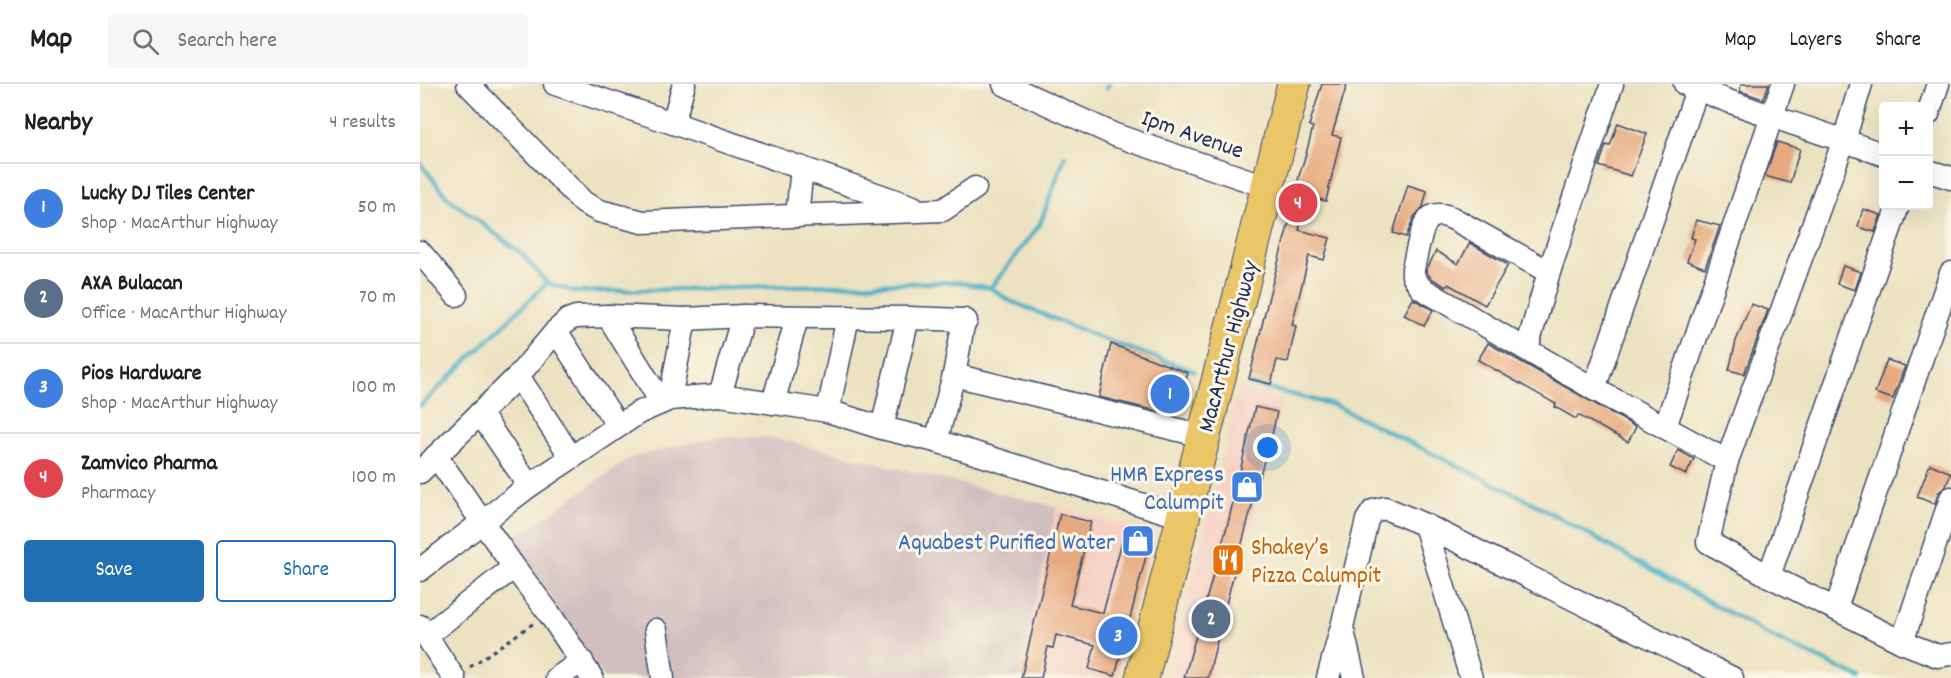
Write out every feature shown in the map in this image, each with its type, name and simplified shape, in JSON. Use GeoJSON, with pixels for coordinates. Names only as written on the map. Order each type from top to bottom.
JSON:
{"type":"FeatureCollection","features":[{"type":"Feature","properties":{"kind":"highway","name":"MacArthur Highway"},"geometry":{"type":"LineString","coordinates":[[1142,678],[1294,84]]}},
{"type":"Feature","properties":{"kind":"street"},"geometry":{"type":"LineString","coordinates":[[555,84],[926,211]]}},
{"type":"Feature","properties":{"kind":"street"},"geometry":{"type":"LineString","coordinates":[[673,123],[684,84]]}},
{"type":"Feature","properties":{"kind":"street"},"geometry":{"type":"LineString","coordinates":[[1527,348],[1549,272],[1612,84]]}},
{"type":"Feature","properties":{"kind":"street"},"geometry":{"type":"LineString","coordinates":[[1665,427],[1783,84]]}},
{"type":"Feature","properties":{"kind":"street"},"geometry":{"type":"LineString","coordinates":[[1862,84],[1844,140],[1727,461],[1708,542],[1769,576],[1902,642],[1938,656],[1951,654]]}},
{"type":"Feature","properties":{"kind":"street"},"geometry":{"type":"LineString","coordinates":[[1933,102],[1938,84]]}},
{"type":"Feature","properties":{"kind":"street","name":"Ipm Avenue"},"geometry":{"type":"LineString","coordinates":[[1013,85],[1115,135],[1268,187]]}},
{"type":"Feature","properties":{"kind":"street"},"geometry":{"type":"LineString","coordinates":[[1594,388],[1694,86],[1772,117],[1879,153]]}},
{"type":"Feature","properties":{"kind":"street"},"geometry":{"type":"LineString","coordinates":[[478,88],[585,203],[598,211],[643,222],[943,210],[975,188]]}},
{"type":"Feature","properties":{"kind":"street"},"geometry":{"type":"LineString","coordinates":[[797,216],[802,168]]}},
{"type":"Feature","properties":{"kind":"street"},"geometry":{"type":"LineString","coordinates":[[1933,172],[1951,178]]}},
{"type":"Feature","properties":{"kind":"street"},"geometry":{"type":"LineString","coordinates":[[1769,576],[1897,210]]}},
{"type":"Feature","properties":{"kind":"street"},"geometry":{"type":"LineString","coordinates":[[1549,272],[1443,215],[1433,216],[1426,222],[1413,276],[1421,288],[1594,388],[1727,461]]}},
{"type":"Feature","properties":{"kind":"street"},"geometry":{"type":"LineString","coordinates":[[423,263],[456,295]]}},
{"type":"Feature","properties":{"kind":"street"},"geometry":{"type":"LineString","coordinates":[[1836,608],[1951,273]]}},
{"type":"Feature","properties":{"kind":"street"},"geometry":{"type":"LineString","coordinates":[[608,316],[666,401]]}},
{"type":"Feature","properties":{"kind":"street"},"geometry":{"type":"LineString","coordinates":[[557,678],[587,669],[549,613],[481,522],[428,464],[518,376],[555,331],[568,320],[576,317],[608,316],[685,319],[743,316],[965,320],[954,375],[936,441]]}},
{"type":"Feature","properties":{"kind":"street"},"geometry":{"type":"LineString","coordinates":[[720,396],[743,316]]}},
{"type":"Feature","properties":{"kind":"street"},"geometry":{"type":"LineString","coordinates":[[828,411],[848,317]]}},
{"type":"Feature","properties":{"kind":"street"},"geometry":{"type":"LineString","coordinates":[[773,403],[797,318]]}},
{"type":"Feature","properties":{"kind":"street"},"geometry":{"type":"LineString","coordinates":[[882,428],[908,318]]}},
{"type":"Feature","properties":{"kind":"street"},"geometry":{"type":"LineString","coordinates":[[666,401],[685,319]]}},
{"type":"Feature","properties":{"kind":"street"},"geometry":{"type":"LineString","coordinates":[[555,331],[618,426]]}},
{"type":"Feature","properties":{"kind":"street"},"geometry":{"type":"LineString","coordinates":[[954,375],[1203,436]]}},
{"type":"Feature","properties":{"kind":"street"},"geometry":{"type":"LineString","coordinates":[[518,376],[571,457]]}},
{"type":"Feature","properties":{"kind":"street"},"geometry":{"type":"LineString","coordinates":[[420,570],[529,486],[618,426],[666,401],[720,396],[828,411],[882,428],[936,441],[1182,517]]}},
{"type":"Feature","properties":{"kind":"street"},"geometry":{"type":"LineString","coordinates":[[480,412],[529,486]]}},
{"type":"Feature","properties":{"kind":"street"},"geometry":{"type":"LineString","coordinates":[[1902,642],[1951,498]]}},
{"type":"Feature","properties":{"kind":"street"},"geometry":{"type":"LineString","coordinates":[[1328,678],[1367,520],[1373,511],[1385,508],[1425,525],[1732,678]]}},
{"type":"Feature","properties":{"kind":"street"},"geometry":{"type":"LineString","coordinates":[[1425,525],[1471,678]]}},
{"type":"Feature","properties":{"kind":"street"},"geometry":{"type":"LineString","coordinates":[[454,678],[423,630],[514,567]]}},
{"type":"Feature","properties":{"kind":"street"},"geometry":{"type":"LineString","coordinates":[[1342,627],[1354,678]]}},
{"type":"Feature","properties":{"kind":"street"},"geometry":{"type":"LineString","coordinates":[[656,630],[663,678]]}},
{"type":"Feature","properties":{"kind":"path"},"geometry":{"type":"LineString","coordinates":[[454,678],[549,613]]}},
{"type":"Feature","properties":{"kind":"shaded area"},"geometry":{"type":"Polygon","coordinates":[[[1239,387],[1284,400],[1213,678],[1169,678],[1239,387]]]}},
{"type":"Feature","properties":{"kind":"shaded area"},"geometry":{"type":"Polygon","coordinates":[[[716,437],[770,437],[1057,507],[1018,678],[604,678],[512,540],[630,458],[716,437]]]}},
{"type":"Feature","properties":{"kind":"shaded area"},"geometry":{"type":"Polygon","coordinates":[[[1057,507],[1155,535],[1117,678],[1018,678],[1057,507]]]}},
{"type":"Feature","properties":{"kind":"building"},"geometry":{"type":"Polygon","coordinates":[[[1322,84],[1347,84],[1332,135],[1341,137],[1326,201],[1307,196],[1299,230],[1330,238],[1324,260],[1309,256],[1292,325],[1296,326],[1288,362],[1277,360],[1271,384],[1249,379],[1313,127],[1309,126],[1322,84]]]}},
{"type":"Feature","properties":{"kind":"building"},"geometry":{"type":"Polygon","coordinates":[[[1741,84],[1769,84],[1763,99],[1740,91],[1741,84]]]}},
{"type":"Feature","properties":{"kind":"building"},"geometry":{"type":"Polygon","coordinates":[[[1618,123],[1647,134],[1631,176],[1599,166],[1606,145],[1610,146],[1618,123]]]}},
{"type":"Feature","properties":{"kind":"building"},"geometry":{"type":"Polygon","coordinates":[[[1777,142],[1800,149],[1790,183],[1765,176],[1777,142]]]}},
{"type":"Feature","properties":{"kind":"building"},"geometry":{"type":"Polygon","coordinates":[[[1408,185],[1427,191],[1423,207],[1414,217],[1406,237],[1393,233],[1408,185]]]}},
{"type":"Feature","properties":{"kind":"building"},"geometry":{"type":"Polygon","coordinates":[[[1863,209],[1881,215],[1875,232],[1858,227],[1863,209]]]}},
{"type":"Feature","properties":{"kind":"building"},"geometry":{"type":"Polygon","coordinates":[[[1696,220],[1720,226],[1705,268],[1687,261],[1695,239],[1691,238],[1696,220]]]}},
{"type":"Feature","properties":{"kind":"building"},"geometry":{"type":"Polygon","coordinates":[[[1470,243],[1508,265],[1485,305],[1448,284],[1446,287],[1431,278],[1426,271],[1436,251],[1458,264],[1470,243]]]}},
{"type":"Feature","properties":{"kind":"building"},"geometry":{"type":"Polygon","coordinates":[[[1843,266],[1861,272],[1855,290],[1837,284],[1843,266]]]}},
{"type":"Feature","properties":{"kind":"building"},"geometry":{"type":"Polygon","coordinates":[[[1413,299],[1433,310],[1424,326],[1404,315],[1413,299]]]}},
{"type":"Feature","properties":{"kind":"building"},"geometry":{"type":"Polygon","coordinates":[[[1751,304],[1768,310],[1744,374],[1729,370],[1736,341],[1751,304]]]}},
{"type":"Feature","properties":{"kind":"building"},"geometry":{"type":"Polygon","coordinates":[[[1488,343],[1636,427],[1628,442],[1578,415],[1576,419],[1555,407],[1556,404],[1478,360],[1488,343]]]}},
{"type":"Feature","properties":{"kind":"building"},"geometry":{"type":"Polygon","coordinates":[[[1111,344],[1188,373],[1174,415],[1099,397],[1111,344]]]}},
{"type":"Feature","properties":{"kind":"building"},"geometry":{"type":"Polygon","coordinates":[[[1887,360],[1905,366],[1893,399],[1875,393],[1887,360]]]}},
{"type":"Feature","properties":{"kind":"building"},"geometry":{"type":"Polygon","coordinates":[[[1255,407],[1277,412],[1268,454],[1266,453],[1208,678],[1184,678],[1229,519],[1255,407]]]}},
{"type":"Feature","properties":{"kind":"building"},"geometry":{"type":"Polygon","coordinates":[[[1678,450],[1694,459],[1686,475],[1670,467],[1678,450]]]}},
{"type":"Feature","properties":{"kind":"building"},"geometry":{"type":"Polygon","coordinates":[[[1930,464],[1951,473],[1946,486],[1938,493],[1935,504],[1917,497],[1930,464]]]}},
{"type":"Feature","properties":{"kind":"building"},"geometry":{"type":"Polygon","coordinates":[[[1060,514],[1091,522],[1070,605],[1103,613],[1125,530],[1151,537],[1115,676],[1089,669],[1095,645],[1056,635],[1053,648],[1048,647],[1041,678],[1021,678],[1060,514]]]}},
{"type":"Feature","properties":{"kind":"waterway"},"geometry":{"type":"LineString","coordinates":[[1106,88],[1109,84]]}},
{"type":"Feature","properties":{"kind":"waterway"},"geometry":{"type":"LineString","coordinates":[[991,288],[1040,224],[1065,156]]}},
{"type":"Feature","properties":{"kind":"waterway"},"geometry":{"type":"LineString","coordinates":[[420,163],[448,198],[522,254],[547,283],[576,292],[956,282],[991,288],[1008,300],[1103,339],[1194,371]]}},
{"type":"Feature","properties":{"kind":"waterway"},"geometry":{"type":"LineString","coordinates":[[420,406],[547,283]]}},
{"type":"Feature","properties":{"kind":"waterway"},"geometry":{"type":"LineString","coordinates":[[1250,384],[1334,405],[1529,501],[1774,638],[1861,678]]}},
{"type":"Feature","properties":{"kind":"place","name":"Zamvico Pharma"},"geometry":{"type":"Point","coordinates":[1298,203]}},
{"type":"Feature","properties":{"kind":"place","name":"Lucky DJ Tiles Center"},"geometry":{"type":"Point","coordinates":[1170,394]}},
{"type":"Feature","properties":{"kind":"place","name":"HMR Express Calumpit"},"geometry":{"type":"Point","coordinates":[1247,487]}},
{"type":"Feature","properties":{"kind":"place","name":"Aquabest Purified Water"},"geometry":{"type":"Point","coordinates":[1138,541]}},
{"type":"Feature","properties":{"kind":"place","name":"Shakey’s Pizza Calumpit"},"geometry":{"type":"Point","coordinates":[1228,560]}},
{"type":"Feature","properties":{"kind":"place","name":"AXA Bulacan"},"geometry":{"type":"Point","coordinates":[1211,619]}},
{"type":"Feature","properties":{"kind":"place","name":"Pios Hardware"},"geometry":{"type":"Point","coordinates":[1118,636]}}]}
